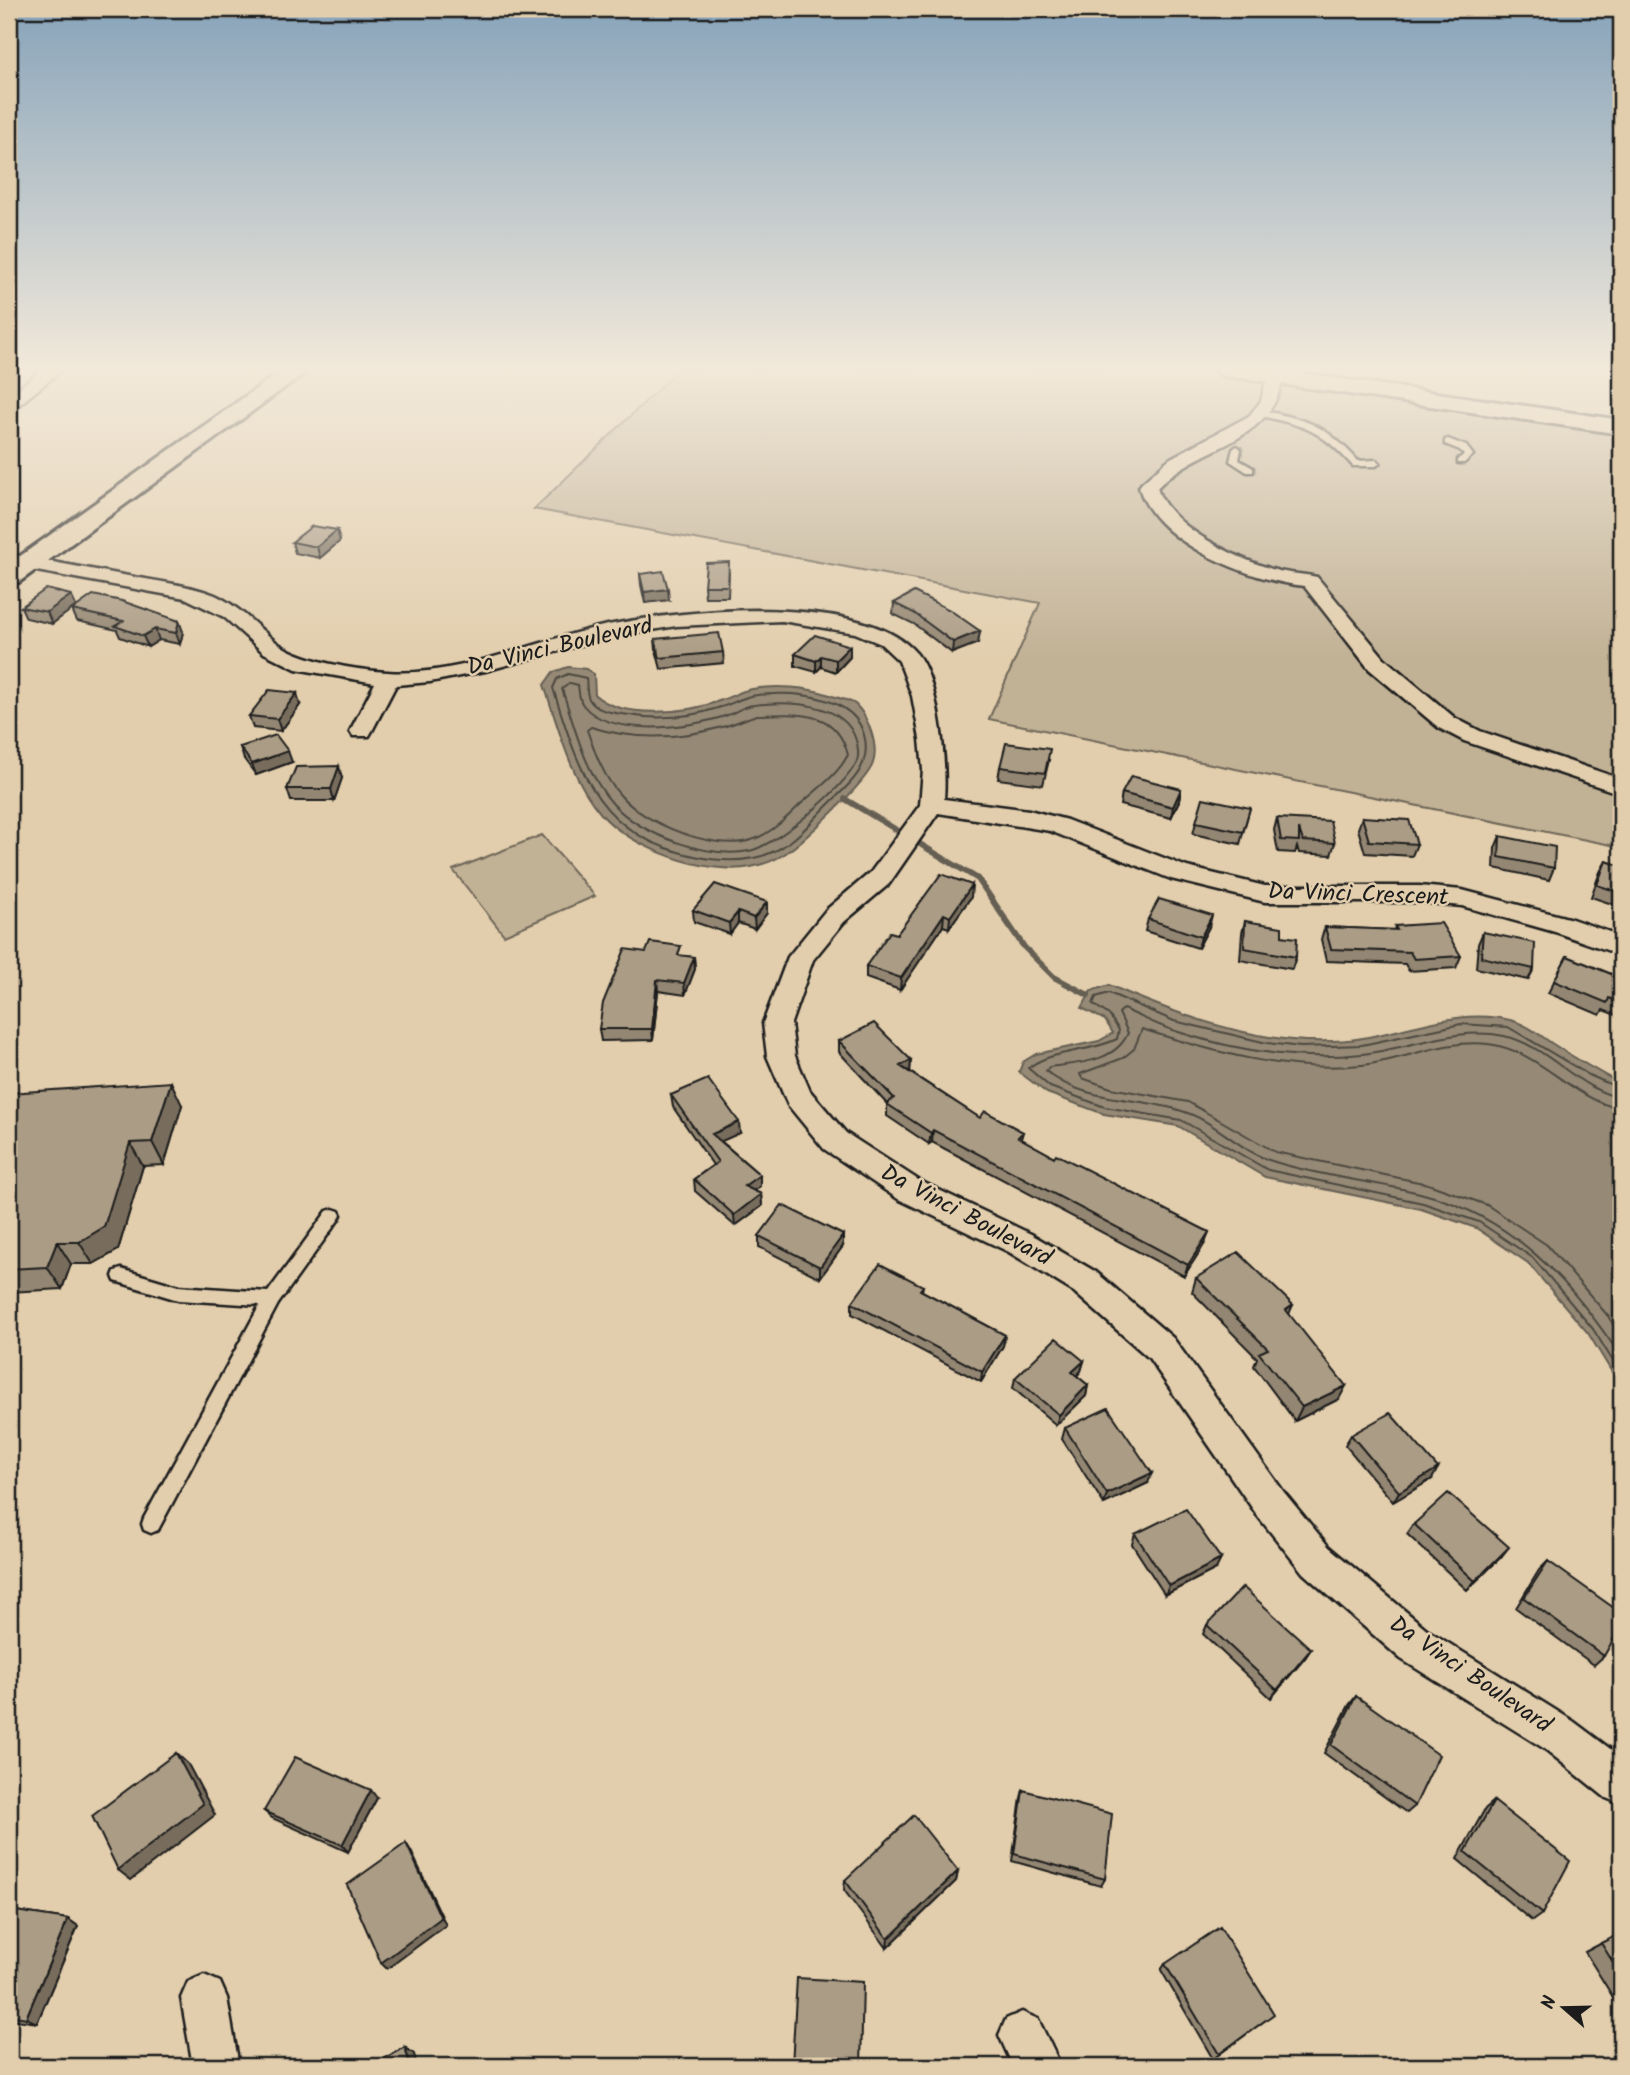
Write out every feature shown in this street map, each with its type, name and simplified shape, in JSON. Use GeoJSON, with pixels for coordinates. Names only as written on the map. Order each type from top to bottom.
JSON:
{"type":"FeatureCollection","features":[{"type":"Feature","properties":{"kind":"street"},"geometry":{"type":"LineString","coordinates":[[14,567],[160,466]]}},
{"type":"Feature","properties":{"kind":"street"},"geometry":{"type":"LineString","coordinates":[[1169,466],[1148,487],[1148,494],[1163,516],[1184,532],[1240,563],[1275,576],[1315,581],[1377,664],[1447,723],[1472,736],[1621,787]]}},
{"type":"Feature","properties":{"kind":"street","name":"Da Vinci Boulevard"},"geometry":{"type":"LineString","coordinates":[[14,567],[190,593],[231,613],[271,649],[304,664],[388,679],[430,676],[471,668],[608,631],[676,620],[782,615],[860,628],[888,640],[909,658],[923,696],[935,770],[932,804],[880,878],[835,916],[801,957],[777,1023],[781,1056],[798,1097],[835,1141],[909,1190],[1020,1243],[1085,1282],[1161,1348],[1270,1503],[1317,1560],[1415,1644],[1559,1735],[1621,1783]]}},
{"type":"Feature","properties":{"kind":"street"},"geometry":{"type":"LineString","coordinates":[[361,731],[388,679]]}},
{"type":"Feature","properties":{"kind":"street","name":"Da Vinci Crescent"},"geometry":{"type":"LineString","coordinates":[[932,804],[1058,825],[1181,873],[1265,894],[1419,894],[1462,898],[1563,925],[1621,946]]}},
{"type":"Feature","properties":{"kind":"street"},"geometry":{"type":"LineString","coordinates":[[204,1998],[216,2066]]}},
{"type":"Feature","properties":{"kind":"lane"},"geometry":{"type":"LineString","coordinates":[[1244,466],[1251,470]]}},
{"type":"Feature","properties":{"kind":"lane"},"geometry":{"type":"LineString","coordinates":[[151,1524],[272,1299],[333,1215]]}},
{"type":"Feature","properties":{"kind":"lane"},"geometry":{"type":"LineString","coordinates":[[121,1276],[178,1293],[272,1299]]}},
{"type":"Feature","properties":{"kind":"shaded area"},"geometry":{"type":"Polygon","coordinates":[[[579,466],[1621,466],[1621,847],[989,719],[1040,603],[534,509],[579,466]]]}},
{"type":"Feature","properties":{"kind":"shaded area"},"geometry":{"type":"Polygon","coordinates":[[[542,835],[595,896],[504,935],[453,870],[542,835]]]}},
{"type":"Feature","properties":{"kind":"water"},"geometry":{"type":"Polygon","coordinates":[[[568,667],[586,669],[594,674],[595,695],[607,703],[639,711],[675,711],[708,705],[744,691],[781,687],[821,692],[850,701],[860,709],[871,732],[875,748],[873,763],[859,784],[832,812],[790,850],[774,860],[733,869],[671,857],[631,838],[614,826],[601,814],[581,785],[566,752],[544,685],[553,672],[568,667]]]}},
{"type":"Feature","properties":{"kind":"water"},"geometry":{"type":"Polygon","coordinates":[[[1109,985],[1170,1010],[1233,1030],[1298,1040],[1363,1038],[1454,1018],[1491,1017],[1510,1020],[1621,1084],[1621,1387],[1588,1333],[1528,1263],[1476,1228],[1421,1209],[1265,1177],[1178,1126],[1104,1114],[1047,1093],[1019,1072],[1023,1062],[1036,1054],[1099,1041],[1113,1033],[1105,1020],[1082,1008],[1091,991],[1109,985]]]}},
{"type":"Feature","properties":{"kind":"building"},"geometry":{"type":"Polygon","coordinates":[[[312,526],[337,530],[317,547],[292,542],[312,526]]]}},
{"type":"Feature","properties":{"kind":"building"},"geometry":{"type":"Polygon","coordinates":[[[729,562],[728,586],[704,586],[706,563],[729,562]]]}},
{"type":"Feature","properties":{"kind":"building"},"geometry":{"type":"Polygon","coordinates":[[[663,571],[668,589],[644,592],[640,574],[663,571]]]}},
{"type":"Feature","properties":{"kind":"building"},"geometry":{"type":"Polygon","coordinates":[[[46,589],[71,595],[47,612],[21,607],[46,589]]]}},
{"type":"Feature","properties":{"kind":"building"},"geometry":{"type":"Polygon","coordinates":[[[914,592],[950,610],[980,631],[953,642],[914,613],[894,603],[914,592]]]}},
{"type":"Feature","properties":{"kind":"building"},"geometry":{"type":"Polygon","coordinates":[[[93,595],[122,601],[179,621],[176,633],[155,629],[143,636],[115,626],[123,621],[72,610],[93,595]]]}},
{"type":"Feature","properties":{"kind":"building"},"geometry":{"type":"Polygon","coordinates":[[[719,633],[723,652],[660,658],[655,639],[719,633]]]}},
{"type":"Feature","properties":{"kind":"building"},"geometry":{"type":"Polygon","coordinates":[[[815,635],[850,646],[836,660],[821,656],[816,661],[795,654],[815,635]]]}},
{"type":"Feature","properties":{"kind":"building"},"geometry":{"type":"Polygon","coordinates":[[[269,690],[297,693],[277,719],[249,716],[269,690]]]}},
{"type":"Feature","properties":{"kind":"building"},"geometry":{"type":"Polygon","coordinates":[[[276,735],[288,751],[252,764],[240,747],[276,735]]]}},
{"type":"Feature","properties":{"kind":"building"},"geometry":{"type":"Polygon","coordinates":[[[1006,743],[1050,749],[1045,773],[1000,767],[1006,743]]]}},
{"type":"Feature","properties":{"kind":"building"},"geometry":{"type":"Polygon","coordinates":[[[339,766],[331,789],[287,789],[296,767],[339,766]]]}},
{"type":"Feature","properties":{"kind":"building"},"geometry":{"type":"Polygon","coordinates":[[[1131,776],[1181,789],[1173,807],[1122,793],[1131,776]]]}},
{"type":"Feature","properties":{"kind":"building"},"geometry":{"type":"Polygon","coordinates":[[[1203,798],[1250,808],[1243,832],[1196,822],[1203,798]]]}},
{"type":"Feature","properties":{"kind":"building"},"geometry":{"type":"Polygon","coordinates":[[[1362,817],[1409,820],[1417,844],[1369,841],[1362,817]]]}},
{"type":"Feature","properties":{"kind":"building"},"geometry":{"type":"Polygon","coordinates":[[[1277,818],[1330,821],[1335,843],[1303,841],[1299,829],[1299,841],[1281,840],[1277,818]]]}},
{"type":"Feature","properties":{"kind":"building"},"geometry":{"type":"Polygon","coordinates":[[[1500,836],[1555,847],[1554,868],[1499,857],[1500,836]]]}},
{"type":"Feature","properties":{"kind":"building"},"geometry":{"type":"Polygon","coordinates":[[[1606,861],[1621,866],[1621,893],[1597,885],[1606,861]]]}},
{"type":"Feature","properties":{"kind":"building"},"geometry":{"type":"Polygon","coordinates":[[[941,874],[972,885],[950,917],[944,914],[901,978],[866,966],[890,932],[897,934],[941,874]]]}},
{"type":"Feature","properties":{"kind":"building"},"geometry":{"type":"Polygon","coordinates":[[[715,884],[767,902],[754,918],[738,912],[729,923],[693,910],[715,884]]]}},
{"type":"Feature","properties":{"kind":"building"},"geometry":{"type":"Polygon","coordinates":[[[1159,899],[1212,915],[1201,937],[1148,919],[1159,899]]]}},
{"type":"Feature","properties":{"kind":"building"},"geometry":{"type":"Polygon","coordinates":[[[1245,921],[1282,927],[1282,936],[1297,938],[1296,957],[1244,948],[1245,921]]]}},
{"type":"Feature","properties":{"kind":"building"},"geometry":{"type":"Polygon","coordinates":[[[1441,923],[1461,956],[1414,959],[1410,952],[1331,949],[1325,927],[1397,930],[1395,926],[1441,923]]]}},
{"type":"Feature","properties":{"kind":"building"},"geometry":{"type":"Polygon","coordinates":[[[1483,932],[1535,943],[1534,969],[1481,957],[1483,932]]]}},
{"type":"Feature","properties":{"kind":"building"},"geometry":{"type":"Polygon","coordinates":[[[650,942],[681,946],[678,955],[694,957],[684,983],[657,980],[652,1029],[599,1029],[603,1003],[625,949],[646,952],[650,942]]]}},
{"type":"Feature","properties":{"kind":"building"},"geometry":{"type":"Polygon","coordinates":[[[1567,956],[1621,978],[1621,1003],[1609,998],[1607,1003],[1554,981],[1567,956]]]}},
{"type":"Feature","properties":{"kind":"building"},"geometry":{"type":"Polygon","coordinates":[[[874,1023],[911,1060],[900,1066],[980,1118],[985,1111],[1023,1132],[1018,1137],[1054,1157],[1056,1154],[1209,1232],[1188,1265],[933,1130],[931,1133],[887,1104],[894,1098],[839,1041],[874,1023]]]}},
{"type":"Feature","properties":{"kind":"building"},"geometry":{"type":"Polygon","coordinates":[[[708,1079],[739,1122],[712,1134],[760,1175],[744,1186],[761,1194],[734,1215],[694,1179],[718,1162],[671,1095],[708,1079]]]}},
{"type":"Feature","properties":{"kind":"building"},"geometry":{"type":"Polygon","coordinates":[[[171,1082],[152,1142],[130,1143],[104,1227],[79,1242],[57,1242],[47,1267],[9,1269],[9,1093],[171,1082]]]}},
{"type":"Feature","properties":{"kind":"building"},"geometry":{"type":"Polygon","coordinates":[[[782,1205],[843,1235],[820,1267],[759,1236],[782,1205]]]}},
{"type":"Feature","properties":{"kind":"building"},"geometry":{"type":"Polygon","coordinates":[[[1238,1252],[1293,1305],[1286,1310],[1346,1386],[1302,1407],[1259,1353],[1268,1349],[1196,1278],[1238,1252]]]}},
{"type":"Feature","properties":{"kind":"building"},"geometry":{"type":"Polygon","coordinates":[[[880,1264],[923,1286],[920,1290],[1005,1335],[982,1372],[852,1303],[880,1264]]]}},
{"type":"Feature","properties":{"kind":"building"},"geometry":{"type":"Polygon","coordinates":[[[1056,1338],[1084,1361],[1072,1372],[1088,1385],[1059,1415],[1015,1378],[1056,1338]]]}},
{"type":"Feature","properties":{"kind":"building"},"geometry":{"type":"Polygon","coordinates":[[[1108,1408],[1152,1473],[1107,1494],[1065,1428],[1108,1408]]]}},
{"type":"Feature","properties":{"kind":"building"},"geometry":{"type":"Polygon","coordinates":[[[1390,1413],[1438,1468],[1399,1492],[1351,1435],[1390,1413]]]}},
{"type":"Feature","properties":{"kind":"building"},"geometry":{"type":"Polygon","coordinates":[[[1448,1493],[1509,1547],[1475,1581],[1414,1524],[1448,1493]]]}},
{"type":"Feature","properties":{"kind":"building"},"geometry":{"type":"Polygon","coordinates":[[[1186,1509],[1221,1559],[1169,1586],[1135,1534],[1186,1509]]]}},
{"type":"Feature","properties":{"kind":"building"},"geometry":{"type":"Polygon","coordinates":[[[1548,1561],[1621,1613],[1621,1626],[1604,1656],[1524,1598],[1548,1561]]]}},
{"type":"Feature","properties":{"kind":"building"},"geometry":{"type":"Polygon","coordinates":[[[1243,1587],[1311,1649],[1277,1690],[1207,1625],[1243,1587]]]}},
{"type":"Feature","properties":{"kind":"building"},"geometry":{"type":"Polygon","coordinates":[[[1356,1696],[1439,1755],[1415,1806],[1331,1745],[1356,1696]]]}},
{"type":"Feature","properties":{"kind":"building"},"geometry":{"type":"Polygon","coordinates":[[[176,1753],[203,1804],[118,1870],[92,1816],[176,1753]]]}},
{"type":"Feature","properties":{"kind":"building"},"geometry":{"type":"Polygon","coordinates":[[[295,1757],[371,1790],[342,1845],[264,1811],[295,1757]]]}},
{"type":"Feature","properties":{"kind":"building"},"geometry":{"type":"Polygon","coordinates":[[[1023,1790],[1112,1814],[1105,1879],[1014,1854],[1023,1790]]]}},
{"type":"Feature","properties":{"kind":"building"},"geometry":{"type":"Polygon","coordinates":[[[1494,1801],[1570,1861],[1542,1914],[1465,1852],[1494,1801]]]}},
{"type":"Feature","properties":{"kind":"building"},"geometry":{"type":"Polygon","coordinates":[[[914,1815],[958,1871],[888,1939],[845,1880],[914,1815]]]}},
{"type":"Feature","properties":{"kind":"building"},"geometry":{"type":"Polygon","coordinates":[[[406,1843],[441,1918],[381,1963],[347,1885],[406,1843]]]}},
{"type":"Feature","properties":{"kind":"building"},"geometry":{"type":"Polygon","coordinates":[[[9,1910],[68,1919],[26,2018],[9,2015],[9,1910]]]}},
{"type":"Feature","properties":{"kind":"building"},"geometry":{"type":"Polygon","coordinates":[[[1220,1927],[1274,2014],[1219,2054],[1165,1964],[1220,1927]]]}},
{"type":"Feature","properties":{"kind":"building"},"geometry":{"type":"Polygon","coordinates":[[[1621,1933],[1621,1975],[1601,1943],[1621,1933]]]}},
{"type":"Feature","properties":{"kind":"building"},"geometry":{"type":"Polygon","coordinates":[[[797,1978],[863,1982],[861,2066],[792,2066],[797,1978]]]}},
{"type":"Feature","properties":{"kind":"building"},"geometry":{"type":"Polygon","coordinates":[[[405,2047],[410,2066],[370,2066],[405,2047]]]}},
{"type":"Feature","properties":{"kind":"waterway"},"geometry":{"type":"LineString","coordinates":[[845,799],[978,879],[1024,947],[1054,977],[1088,995]]}}]}
